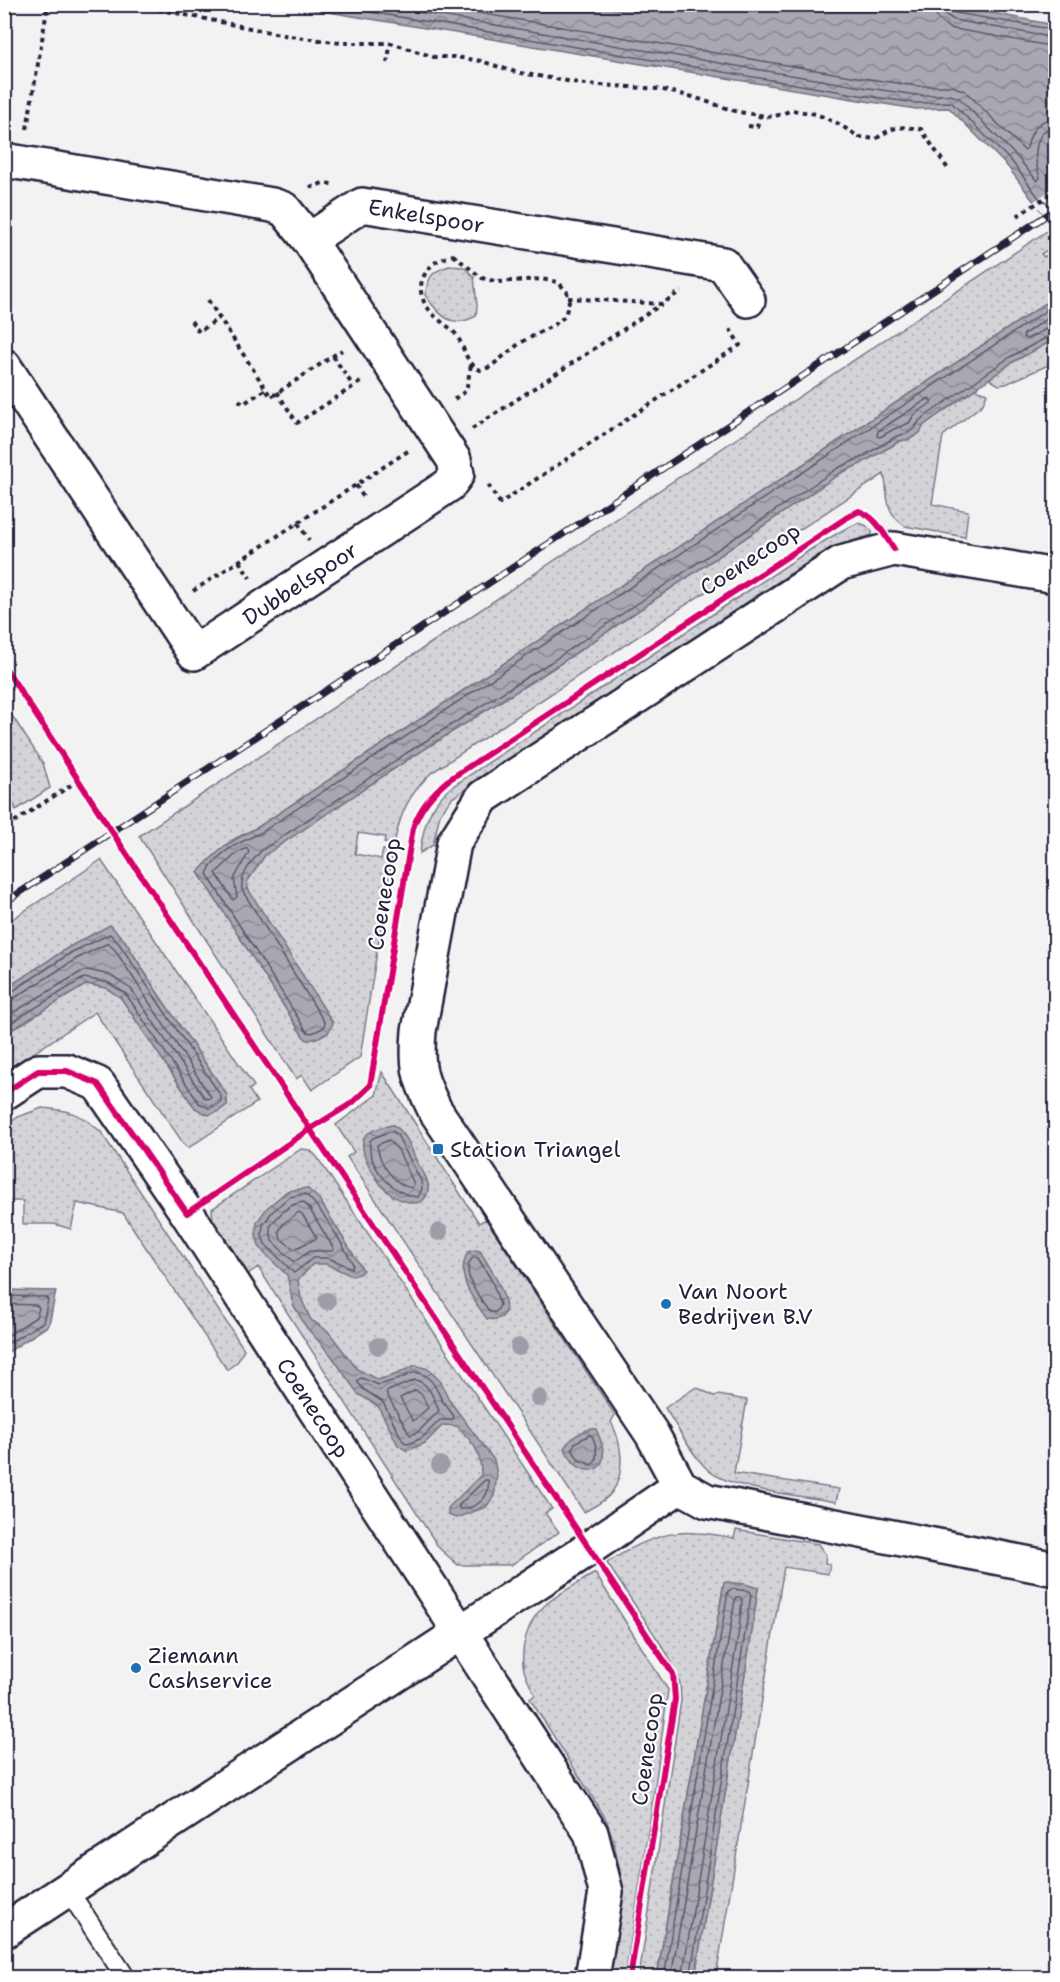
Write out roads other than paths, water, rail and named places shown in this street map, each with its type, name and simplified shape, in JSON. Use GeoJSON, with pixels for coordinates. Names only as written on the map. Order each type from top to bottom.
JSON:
{"type":"FeatureCollection","features":[{"type":"Feature","properties":{"kind":"street"},"geometry":{"type":"LineString","coordinates":[[13,161],[284,209],[309,240]]}},
{"type":"Feature","properties":{"kind":"street","name":"Enkelspoor"},"geometry":{"type":"LineString","coordinates":[[309,240],[362,206],[723,264],[748,300]]}},
{"type":"Feature","properties":{"kind":"street","name":"Dubbelspoor"},"geometry":{"type":"LineString","coordinates":[[4,366],[194,653],[449,485],[458,474],[451,433],[390,363],[309,240]]}},
{"type":"Feature","properties":{"kind":"street"},"geometry":{"type":"LineString","coordinates":[[1056,576],[894,549],[841,563],[483,797],[454,843],[417,1052],[419,1073],[435,1110],[652,1434],[680,1486],[707,1501],[1056,1569]]}},
{"type":"Feature","properties":{"kind":"street","name":"Coenecoop"},"geometry":{"type":"LineString","coordinates":[[4,1093],[38,1071],[67,1071],[98,1084],[187,1213],[591,1833],[606,1893],[592,1977]]}},
{"type":"Feature","properties":{"kind":"street"},"geometry":{"type":"LineString","coordinates":[[4,1932],[588,1549],[680,1486]]}},
{"type":"Feature","properties":{"kind":"lane"},"geometry":{"type":"LineString","coordinates":[[68,1890],[126,1977]]}},
{"type":"Feature","properties":{"kind":"water"},"geometry":{"type":"Polygon","coordinates":[[[944,4],[1055,25],[1056,136],[1050,147],[1049,157],[1055,179],[1055,227],[1008,167],[949,108],[916,109],[286,5],[944,4]]]}},
{"type":"Feature","properties":{"kind":"water"},"geometry":{"type":"Polygon","coordinates":[[[1055,297],[1055,339],[1013,362],[924,425],[920,433],[910,439],[900,441],[841,473],[555,667],[409,759],[265,855],[247,882],[248,889],[333,1023],[328,1033],[307,1040],[303,1036],[198,872],[219,851],[1055,297]]]}},
{"type":"Feature","properties":{"kind":"water"},"geometry":{"type":"Polygon","coordinates":[[[110,925],[125,941],[227,1095],[227,1105],[219,1111],[208,1115],[195,1108],[121,998],[106,988],[87,984],[5,1034],[5,989],[69,947],[110,925]]]}},
{"type":"Feature","properties":{"kind":"water"},"geometry":{"type":"Polygon","coordinates":[[[393,1125],[402,1132],[427,1180],[427,1194],[419,1202],[402,1200],[387,1191],[367,1161],[363,1144],[366,1135],[377,1129],[393,1125]]]}},
{"type":"Feature","properties":{"kind":"water"},"geometry":{"type":"Polygon","coordinates":[[[307,1188],[319,1199],[363,1270],[352,1276],[326,1264],[313,1264],[298,1280],[301,1298],[311,1320],[328,1331],[357,1369],[378,1380],[415,1365],[428,1369],[441,1382],[449,1400],[494,1460],[497,1475],[494,1496],[486,1507],[456,1518],[448,1515],[448,1508],[481,1475],[480,1460],[472,1443],[457,1426],[443,1425],[425,1443],[407,1451],[398,1445],[378,1406],[358,1394],[331,1355],[306,1327],[293,1304],[287,1275],[259,1246],[256,1235],[257,1222],[267,1208],[287,1191],[307,1188]]]}},
{"type":"Feature","properties":{"kind":"water"},"geometry":{"type":"Polygon","coordinates":[[[480,1251],[502,1292],[505,1313],[499,1318],[487,1319],[476,1304],[464,1279],[464,1261],[468,1252],[480,1251]]]}},
{"type":"Feature","properties":{"kind":"water"},"geometry":{"type":"Polygon","coordinates":[[[5,1290],[56,1291],[49,1325],[5,1354],[5,1290]]]}},
{"type":"Feature","properties":{"kind":"water"},"geometry":{"type":"Polygon","coordinates":[[[590,1429],[596,1429],[603,1457],[600,1466],[588,1470],[575,1464],[564,1448],[575,1436],[590,1429]]]}},
{"type":"Feature","properties":{"kind":"water"},"geometry":{"type":"Polygon","coordinates":[[[724,1582],[758,1588],[695,1977],[657,1977],[724,1582]]]}},
{"type":"Feature","properties":{"kind":"railway"},"geometry":{"type":"LineString","coordinates":[[4,903],[1056,209]]}},
{"type":"Feature","properties":{"kind":"place","name":"Station Triangel"},"geometry":{"type":"Point","coordinates":[438,1149]}},
{"type":"Feature","properties":{"kind":"place","name":"Van Noort Bedrijven B.V"},"geometry":{"type":"Point","coordinates":[666,1304]}},
{"type":"Feature","properties":{"kind":"place","name":"Ziemann Cashservice"},"geometry":{"type":"Point","coordinates":[136,1668]}}]}
